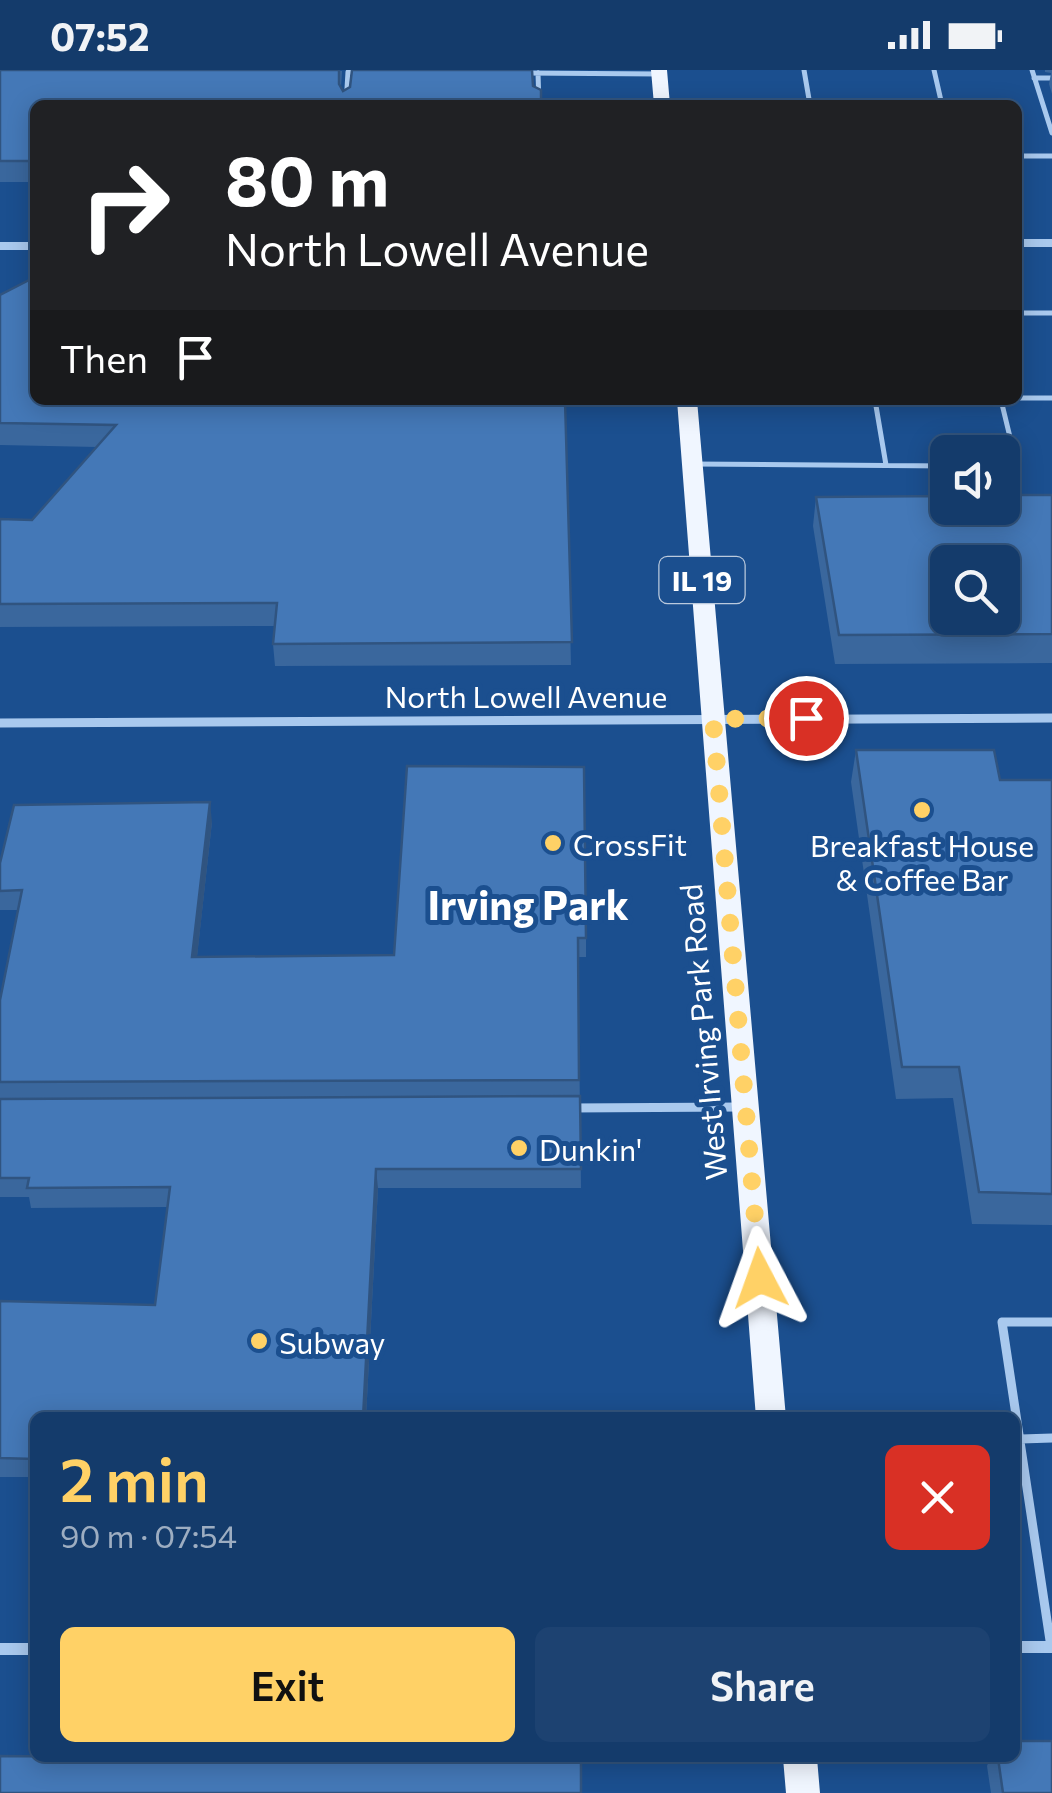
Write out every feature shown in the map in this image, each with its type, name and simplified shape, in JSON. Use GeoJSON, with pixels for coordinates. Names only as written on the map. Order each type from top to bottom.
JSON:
{"type":"FeatureCollection","features":[{"type":"Feature","properties":{"kind":"main road"},"geometry":{"type":"LineString","coordinates":[[659,72],[662,100]]}},
{"type":"Feature","properties":{"kind":"main road","name":"West Irving Park Road"},"geometry":{"type":"LineString","coordinates":[[687,405],[771,1412]]}},
{"type":"Feature","properties":{"kind":"main road"},"geometry":{"type":"LineString","coordinates":[[800,1762],[804,1793]]}},
{"type":"Feature","properties":{"kind":"street"},"geometry":{"type":"LineString","coordinates":[[1022,243],[1052,243]]}},
{"type":"Feature","properties":{"kind":"street"},"geometry":{"type":"LineString","coordinates":[[0,246],[30,246]]}},
{"type":"Feature","properties":{"kind":"street","name":"North Lowell Avenue"},"geometry":{"type":"LineString","coordinates":[[0,723],[1052,718]]}},
{"type":"Feature","properties":{"kind":"street"},"geometry":{"type":"LineString","coordinates":[[1020,1647],[1052,1646]]}},
{"type":"Feature","properties":{"kind":"street"},"geometry":{"type":"LineString","coordinates":[[0,1649],[30,1649]]}},
{"type":"Feature","properties":{"kind":"lane"},"geometry":{"type":"LineString","coordinates":[[804,70],[809,100]]}},
{"type":"Feature","properties":{"kind":"lane"},"geometry":{"type":"LineString","coordinates":[[934,70],[941,100]]}},
{"type":"Feature","properties":{"kind":"lane"},"geometry":{"type":"LineString","coordinates":[[346,100],[348,72],[367,72]]}},
{"type":"Feature","properties":{"kind":"lane"},"geometry":{"type":"LineString","coordinates":[[519,73],[659,72]]}},
{"type":"Feature","properties":{"kind":"lane"},"geometry":{"type":"LineString","coordinates":[[538,73],[540,100]]}},
{"type":"Feature","properties":{"kind":"lane"},"geometry":{"type":"LineString","coordinates":[[1052,78],[1033,74],[1052,133]]}},
{"type":"Feature","properties":{"kind":"lane"},"geometry":{"type":"LineString","coordinates":[[1022,156],[1052,156]]}},
{"type":"Feature","properties":{"kind":"lane"},"geometry":{"type":"LineString","coordinates":[[1022,313],[1052,313]]}},
{"type":"Feature","properties":{"kind":"lane"},"geometry":{"type":"LineString","coordinates":[[1022,398],[1052,398]]}},
{"type":"Feature","properties":{"kind":"lane"},"geometry":{"type":"LineString","coordinates":[[876,405],[886,465]]}},
{"type":"Feature","properties":{"kind":"lane"},"geometry":{"type":"LineString","coordinates":[[1002,405],[1009,435]]}},
{"type":"Feature","properties":{"kind":"lane"},"geometry":{"type":"LineString","coordinates":[[693,464],[930,466]]}},
{"type":"Feature","properties":{"kind":"lane"},"geometry":{"type":"LineString","coordinates":[[560,1108],[746,1107]]}},
{"type":"Feature","properties":{"kind":"lane"},"geometry":{"type":"LineString","coordinates":[[1016,1412],[1002,1322],[1052,1322]]}},
{"type":"Feature","properties":{"kind":"lane"},"geometry":{"type":"LineString","coordinates":[[1052,1438],[1020,1439],[1052,1646]]}},
{"type":"Feature","properties":{"kind":"building"},"geometry":{"type":"Polygon","coordinates":[[[0,70],[339,70],[343,91],[350,87],[352,70],[532,70],[533,86],[541,90],[541,100],[30,100],[30,161],[0,161],[0,70]]]}},
{"type":"Feature","properties":{"kind":"building"},"geometry":{"type":"Polygon","coordinates":[[[30,280],[30,405],[565,405],[572,642],[273,644],[277,603],[0,604],[0,519],[32,520],[116,425],[0,423],[0,295],[30,280]]]}},
{"type":"Feature","properties":{"kind":"building"},"geometry":{"type":"Polygon","coordinates":[[[1020,495],[1052,495],[1052,634],[1020,634],[1020,545],[930,545],[930,635],[839,635],[816,497],[930,496],[930,525],[1020,525],[1020,495]]]}},
{"type":"Feature","properties":{"kind":"building"},"geometry":{"type":"Polygon","coordinates":[[[856,750],[994,750],[1000,780],[1052,780],[1052,1194],[979,1192],[959,1067],[902,1067],[856,750]]]}},
{"type":"Feature","properties":{"kind":"building"},"geometry":{"type":"Polygon","coordinates":[[[407,766],[584,767],[586,938],[578,938],[579,1080],[0,1082],[0,1000],[22,890],[0,891],[0,863],[14,805],[210,802],[192,957],[394,955],[407,766]]]}},
{"type":"Feature","properties":{"kind":"building"},"geometry":{"type":"Polygon","coordinates":[[[580,1096],[581,1169],[376,1169],[363,1412],[30,1412],[30,1459],[0,1458],[0,1301],[155,1305],[170,1187],[27,1188],[29,1178],[0,1178],[0,1099],[580,1096]]]}},
{"type":"Feature","properties":{"kind":"building"},"geometry":{"type":"Polygon","coordinates":[[[1020,1741],[1052,1741],[1052,1793],[1003,1793],[999,1762],[1020,1762],[1020,1741]]]}},
{"type":"Feature","properties":{"kind":"building"},"geometry":{"type":"Polygon","coordinates":[[[0,1756],[30,1756],[30,1762],[581,1762],[581,1793],[0,1793],[0,1756]]]}},
{"type":"Feature","properties":{"kind":"place","name":"Breakfast House & Coffee Bar"},"geometry":{"type":"Point","coordinates":[922,810]}},
{"type":"Feature","properties":{"kind":"place","name":"CrossFit"},"geometry":{"type":"Point","coordinates":[553,843]}},
{"type":"Feature","properties":{"kind":"place","name":"Dunkin'"},"geometry":{"type":"Point","coordinates":[519,1148]}},
{"type":"Feature","properties":{"kind":"place","name":"Subway"},"geometry":{"type":"Point","coordinates":[259,1341]}},
{"type":"Feature","properties":{"kind":"district","name":"Irving Park"},"geometry":{"type":"Point","coordinates":[528,903]}},
{"type":"Feature","properties":{"kind":"route"},"geometry":{"type":"LineString","coordinates":[[760,1278],[713,719],[806,718]]}}]}
